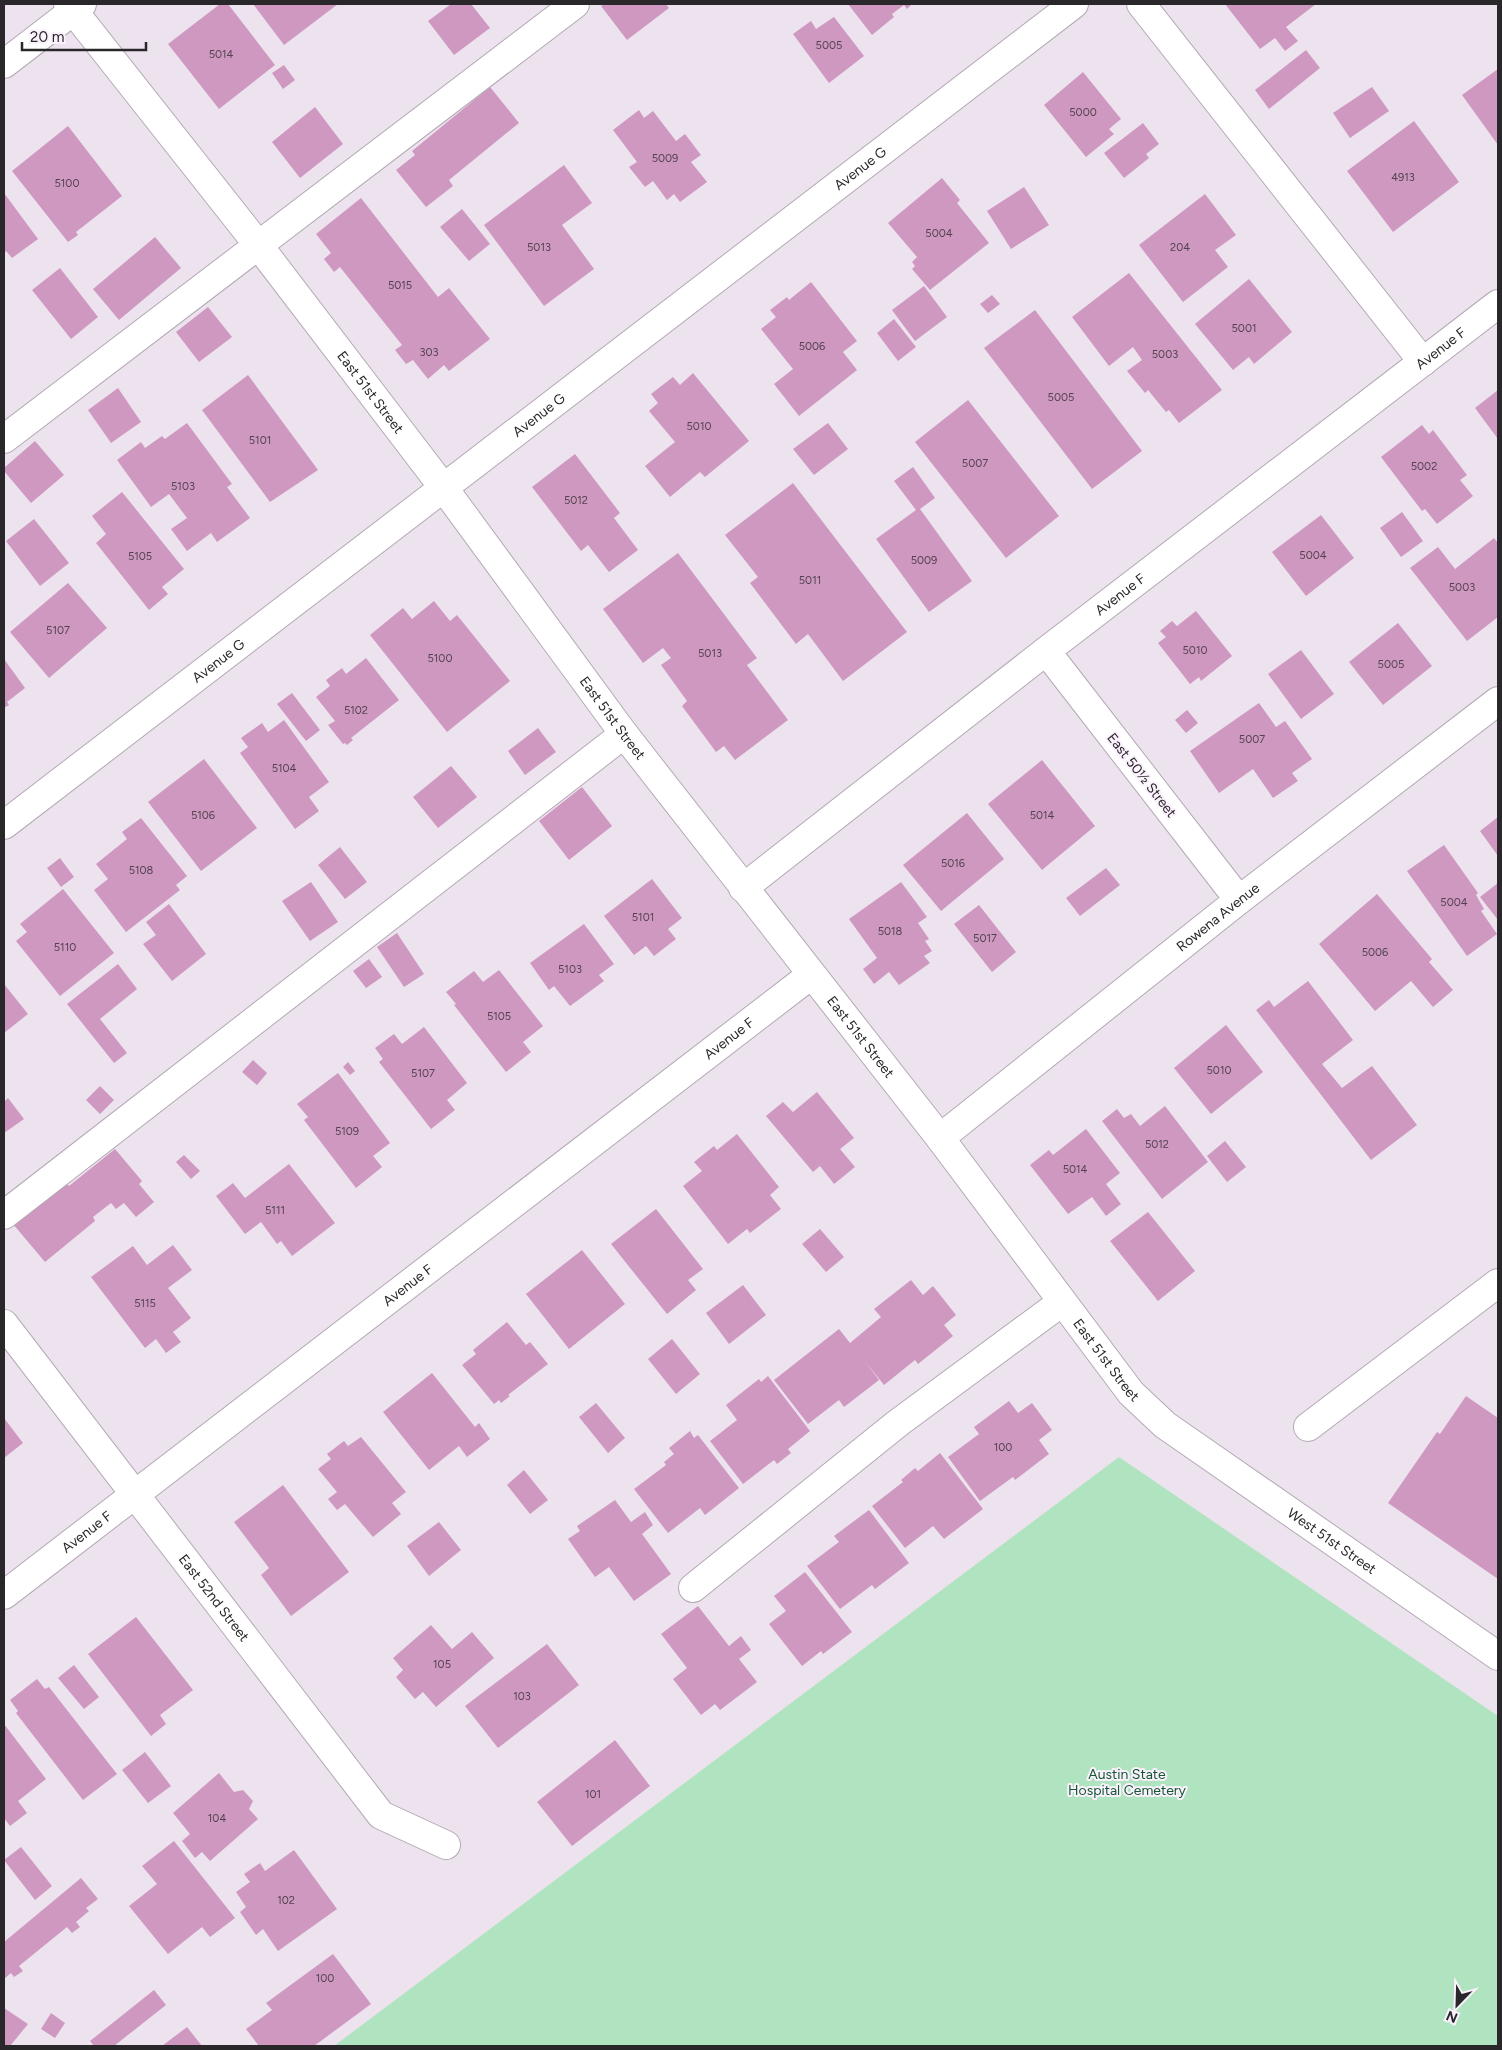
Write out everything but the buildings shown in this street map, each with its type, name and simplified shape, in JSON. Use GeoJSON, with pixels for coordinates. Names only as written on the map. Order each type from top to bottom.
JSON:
{"type":"FeatureCollection","features":[{"type":"Feature","properties":{"kind":"street"},"geometry":{"type":"LineString","coordinates":[[4,439],[575,4]]}},
{"type":"Feature","properties":{"kind":"street","name":"Avenue G"},"geometry":{"type":"LineString","coordinates":[[4,825],[1074,4]]}},
{"type":"Feature","properties":{"kind":"street"},"geometry":{"type":"LineString","coordinates":[[1141,4],[1423,362]]}},
{"type":"Feature","properties":{"kind":"street"},"geometry":{"type":"LineString","coordinates":[[4,64],[74,6]]}},
{"type":"Feature","properties":{"kind":"street","name":"East 51st Street"},"geometry":{"type":"LineString","coordinates":[[74,6],[443,487],[624,734],[940,1138],[1131,1393],[1164,1425]]}},
{"type":"Feature","properties":{"kind":"street","name":"Avenue F"},"geometry":{"type":"LineString","coordinates":[[743,888],[1046,651],[1498,304]]}},
{"type":"Feature","properties":{"kind":"street","name":"East 50½ Street"},"geometry":{"type":"LineString","coordinates":[[1046,651],[1239,900]]}},
{"type":"Feature","properties":{"kind":"street","name":"Rowena Avenue"},"geometry":{"type":"LineString","coordinates":[[940,1138],[1239,900],[1498,701]]}},
{"type":"Feature","properties":{"kind":"street"},"geometry":{"type":"LineString","coordinates":[[4,1216],[624,734]]}},
{"type":"Feature","properties":{"kind":"street","name":"Avenue F"},"geometry":{"type":"LineString","coordinates":[[4,1596],[811,975]]}},
{"type":"Feature","properties":{"kind":"street"},"geometry":{"type":"LineString","coordinates":[[1308,1427],[1498,1284]]}},
{"type":"Feature","properties":{"kind":"street"},"geometry":{"type":"LineString","coordinates":[[693,1588],[898,1423],[1062,1302]]}},
{"type":"Feature","properties":{"kind":"street","name":"East 52nd Street"},"geometry":{"type":"LineString","coordinates":[[4,1324],[381,1815],[446,1845]]}},
{"type":"Feature","properties":{"kind":"street","name":"West 51st Street"},"geometry":{"type":"LineString","coordinates":[[1164,1425],[1498,1656]]}},
{"type":"Feature","properties":{"kind":"green space","name":"Austin State Hospital Cemetery"},"geometry":{"type":"Polygon","coordinates":[[[1119,1457],[1498,1716],[1498,2046],[334,2046],[1119,1457]]]}}]}
